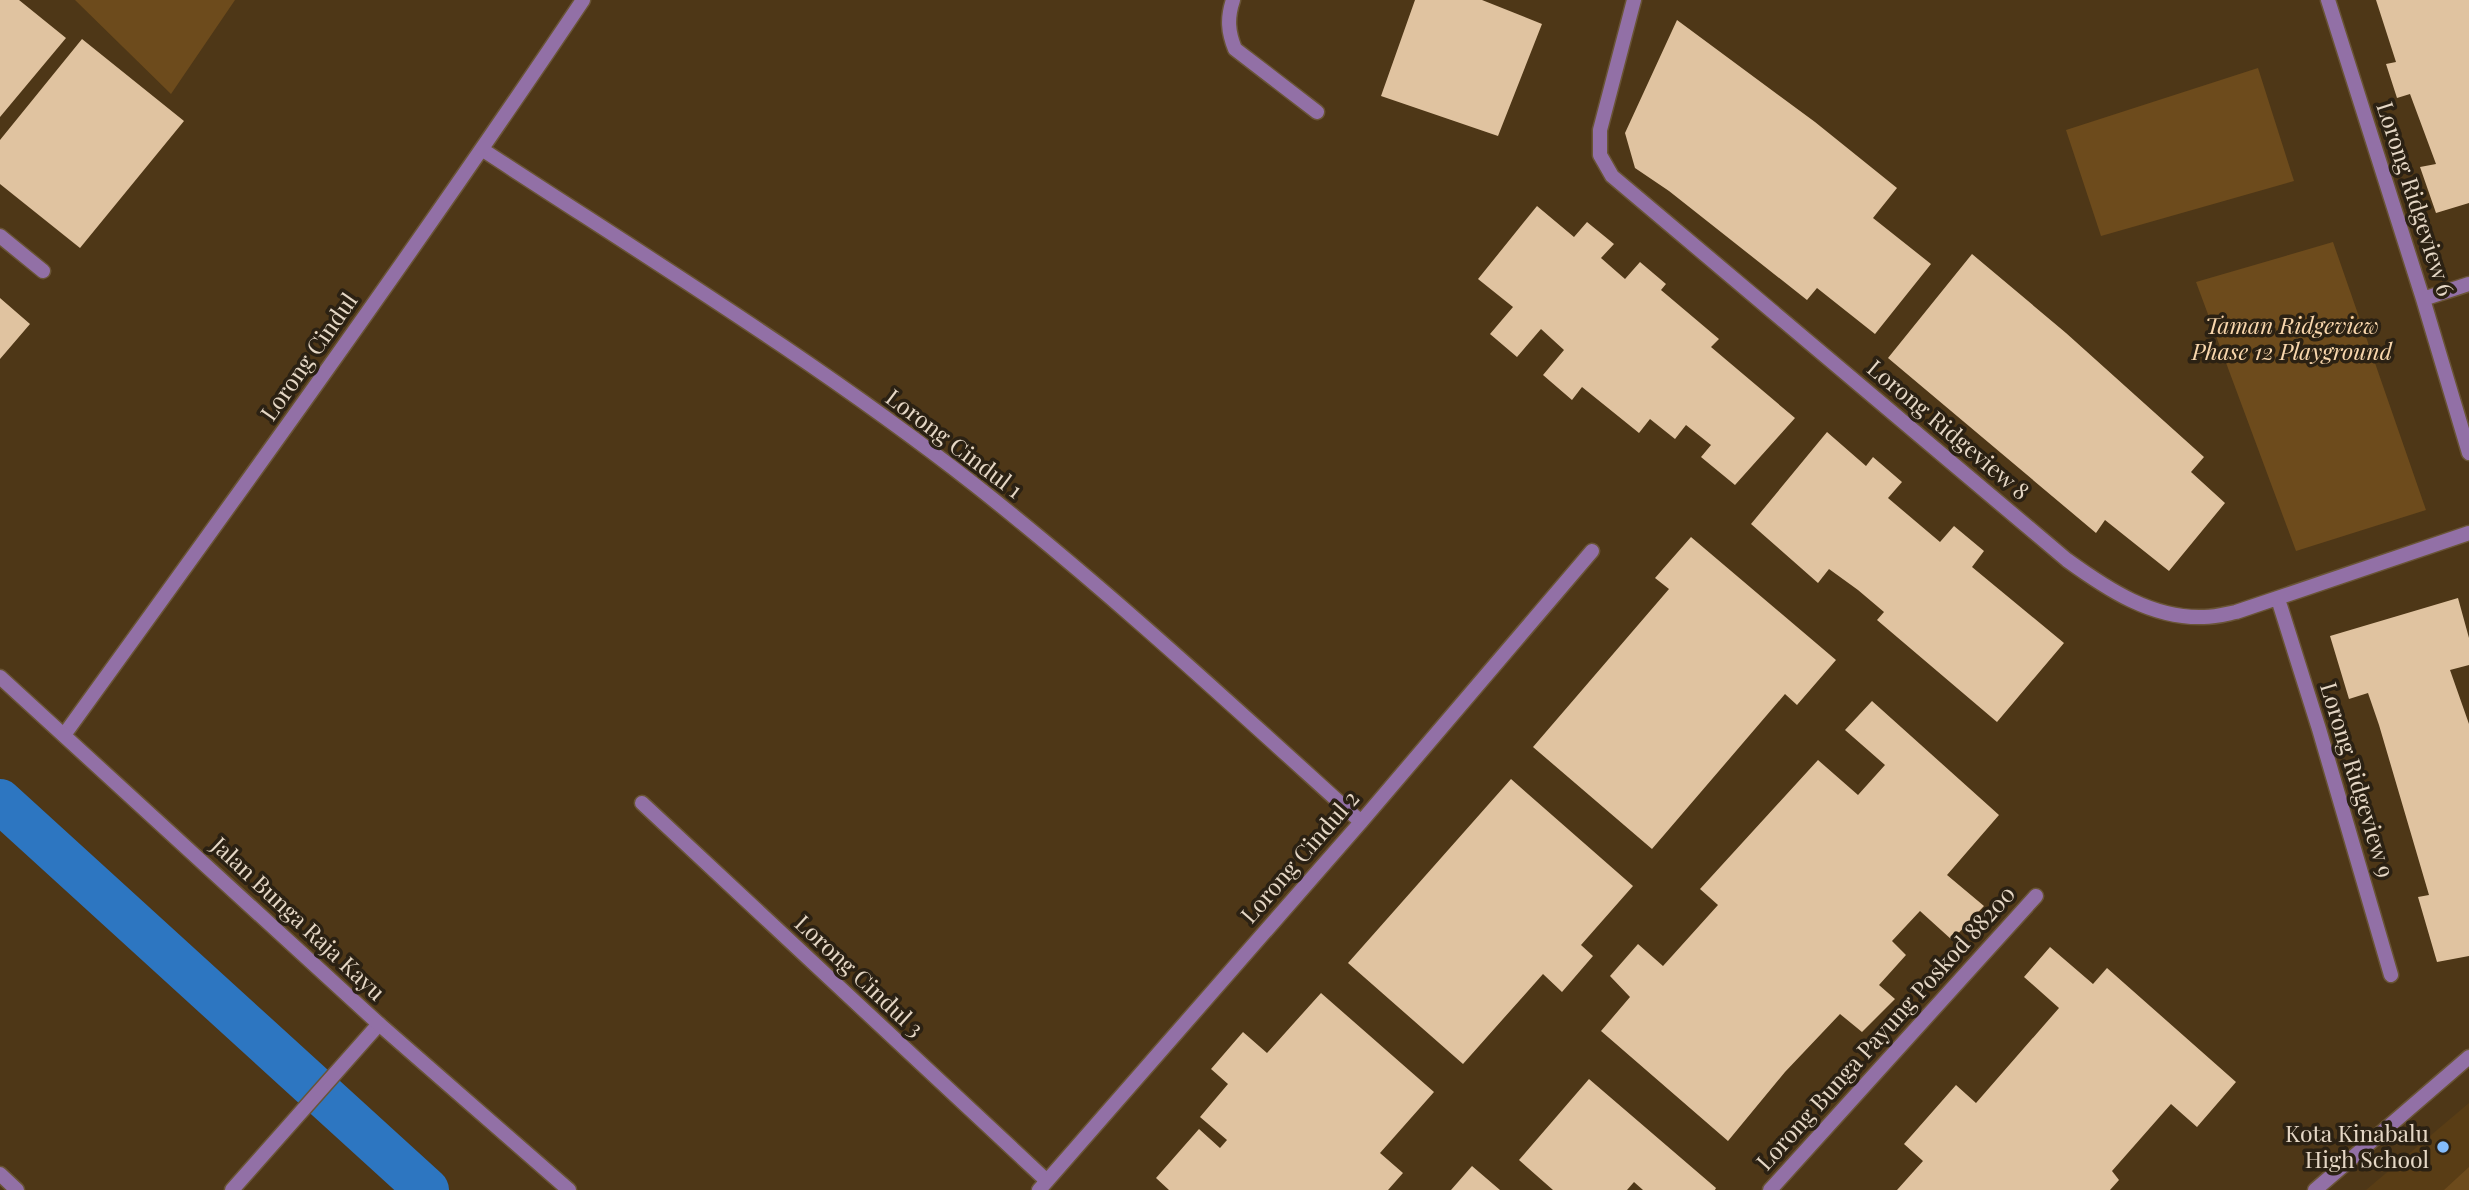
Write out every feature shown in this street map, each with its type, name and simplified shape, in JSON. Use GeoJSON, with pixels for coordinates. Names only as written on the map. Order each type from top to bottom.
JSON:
{"type":"FeatureCollection","features":[{"type":"Feature","properties":{"kind":"street","name":"Lorong Cindul"},"geometry":{"type":"LineString","coordinates":[[64,735],[253,475],[483,150],[583,0]]}},
{"type":"Feature","properties":{"kind":"street"},"geometry":{"type":"LineString","coordinates":[[1233,0],[1229,12],[1228,33],[1235,49],[1317,112]]}},
{"type":"Feature","properties":{"kind":"street","name":"Lorong Ridgeview 8"},"geometry":{"type":"LineString","coordinates":[[1634,0],[1600,130],[1600,155],[1612,176],[2067,560],[2107,589],[2172,615],[2204,617],[2236,612],[2278,599],[2469,533]]}},
{"type":"Feature","properties":{"kind":"street","name":"Lorong Ridgeview 6"},"geometry":{"type":"LineString","coordinates":[[2328,0],[2469,453]]}},
{"type":"Feature","properties":{"kind":"street","name":"Lorong Cindul 1"},"geometry":{"type":"LineString","coordinates":[[483,150],[813,366],[973,484],[1120,604],[1361,822]]}},
{"type":"Feature","properties":{"kind":"street"},"geometry":{"type":"LineString","coordinates":[[0,236],[43,271]]}},
{"type":"Feature","properties":{"kind":"street"},"geometry":{"type":"LineString","coordinates":[[2423,299],[2469,284]]}},
{"type":"Feature","properties":{"kind":"street","name":"Lorong Cindul 2"},"geometry":{"type":"LineString","coordinates":[[1043,1185],[1361,822],[1592,551]]}},
{"type":"Feature","properties":{"kind":"street","name":"Lorong Ridgeview 9"},"geometry":{"type":"LineString","coordinates":[[2278,599],[2391,975]]}},
{"type":"Feature","properties":{"kind":"street","name":"Jalan Bunga Raja Kayu"},"geometry":{"type":"LineString","coordinates":[[0,677],[379,1024],[569,1190]]}},
{"type":"Feature","properties":{"kind":"street","name":"Lorong Cindul 3"},"geometry":{"type":"LineString","coordinates":[[642,803],[1043,1185]]}},
{"type":"Feature","properties":{"kind":"street","name":"Lorong Bunga Payung Poskod 88200"},"geometry":{"type":"LineString","coordinates":[[1770,1190],[2036,896]]}},
{"type":"Feature","properties":{"kind":"street"},"geometry":{"type":"LineString","coordinates":[[232,1190],[379,1024]]}},
{"type":"Feature","properties":{"kind":"street"},"geometry":{"type":"LineString","coordinates":[[2315,1190],[2469,1057]]}},
{"type":"Feature","properties":{"kind":"street"},"geometry":{"type":"LineString","coordinates":[[0,1174],[17,1190]]}},
{"type":"Feature","properties":{"kind":"shaded area","name":"Kota Kinabalu High School"},"geometry":{"type":"Polygon","coordinates":[[[2469,1103],[2469,1190],[2366,1190],[2469,1103]]]}},
{"type":"Feature","properties":{"kind":"green space"},"geometry":{"type":"Polygon","coordinates":[[[75,0],[235,0],[171,94],[75,0]]]}},
{"type":"Feature","properties":{"kind":"green space"},"geometry":{"type":"Polygon","coordinates":[[[2258,68],[2294,181],[2101,236],[2066,130],[2258,68]]]}},
{"type":"Feature","properties":{"kind":"green space","name":"Taman Ridgeview Phase 12 Playground"},"geometry":{"type":"Polygon","coordinates":[[[2333,242],[2426,510],[2296,551],[2196,282],[2333,242]]]}},
{"type":"Feature","properties":{"kind":"green space"},"geometry":{"type":"Polygon","coordinates":[[[2469,1167],[2469,1190],[2444,1190],[2469,1167]]]}},
{"type":"Feature","properties":{"kind":"building"},"geometry":{"type":"Polygon","coordinates":[[[0,0],[19,0],[66,38],[0,117],[0,0]]]}},
{"type":"Feature","properties":{"kind":"building"},"geometry":{"type":"Polygon","coordinates":[[[1415,0],[1482,0],[1542,24],[1498,136],[1381,96],[1415,0]]]}},
{"type":"Feature","properties":{"kind":"building"},"geometry":{"type":"Polygon","coordinates":[[[2376,0],[2469,0],[2469,203],[2436,213],[2420,167],[2436,164],[2410,94],[2397,98],[2386,64],[2396,62],[2376,0]]]}},
{"type":"Feature","properties":{"kind":"building"},"geometry":{"type":"Polygon","coordinates":[[[1677,20],[1815,122],[1897,188],[1873,218],[1931,264],[1875,334],[1817,288],[1807,300],[1669,191],[1635,168],[1625,133],[1677,20]]]}},
{"type":"Feature","properties":{"kind":"building"},"geometry":{"type":"Polygon","coordinates":[[[82,39],[184,121],[80,248],[0,184],[0,140],[82,39]]]}},
{"type":"Feature","properties":{"kind":"building"},"geometry":{"type":"Polygon","coordinates":[[[1537,206],[1574,237],[1587,222],[1614,244],[1601,258],[1625,279],[1640,262],[1666,284],[1661,290],[1719,339],[1711,347],[1795,418],[1735,485],[1701,457],[1711,445],[1686,425],[1675,439],[1650,419],[1639,433],[1582,387],[1572,400],[1543,375],[1564,350],[1541,329],[1517,357],[1490,334],[1513,307],[1478,279],[1537,206]]]}},
{"type":"Feature","properties":{"kind":"building"},"geometry":{"type":"Polygon","coordinates":[[[1972,254],[2066,333],[2204,457],[2191,472],[2225,503],[2169,571],[2105,520],[2096,533],[1888,358],[1972,254]]]}},
{"type":"Feature","properties":{"kind":"building"},"geometry":{"type":"Polygon","coordinates":[[[0,298],[30,324],[0,359],[0,298]]]}},
{"type":"Feature","properties":{"kind":"building"},"geometry":{"type":"Polygon","coordinates":[[[1827,432],[1866,466],[1873,457],[1902,482],[1888,498],[1940,542],[1954,526],[1984,551],[1972,567],[2064,643],[1997,722],[1877,620],[1884,612],[1858,590],[1829,569],[1818,583],[1751,524],[1827,432]]]}},
{"type":"Feature","properties":{"kind":"building"},"geometry":{"type":"Polygon","coordinates":[[[1691,537],[1836,660],[1797,705],[1785,694],[1652,849],[1533,747],[1669,589],[1655,578],[1691,537]]]}},
{"type":"Feature","properties":{"kind":"building"},"geometry":{"type":"Polygon","coordinates":[[[2458,598],[2469,638],[2469,665],[2450,670],[2469,724],[2469,956],[2437,962],[2418,897],[2429,895],[2379,725],[2368,693],[2349,699],[2330,636],[2458,598]]]}},
{"type":"Feature","properties":{"kind":"building"},"geometry":{"type":"Polygon","coordinates":[[[1872,701],[1999,815],[1947,875],[1984,906],[1952,940],[1920,911],[1892,941],[1906,955],[1879,985],[1895,999],[1862,1032],[1840,1014],[1785,1072],[1728,1141],[1601,1031],[1630,997],[1610,976],[1638,944],[1663,966],[1718,905],[1700,889],[1818,760],[1858,795],[1885,765],[1845,730],[1872,701]]]}},
{"type":"Feature","properties":{"kind":"building"},"geometry":{"type":"Polygon","coordinates":[[[1511,779],[1633,886],[1581,945],[1593,956],[1562,992],[1543,974],[1463,1064],[1348,963],[1511,779]]]}},
{"type":"Feature","properties":{"kind":"building"},"geometry":{"type":"Polygon","coordinates":[[[2050,947],[2093,984],[2107,968],[2236,1082],[2197,1127],[2171,1104],[2112,1171],[2119,1180],[2110,1190],[1897,1190],[1923,1161],[1904,1144],[1956,1085],[1976,1103],[2059,1008],[2024,977],[2050,947]]]}},
{"type":"Feature","properties":{"kind":"building"},"geometry":{"type":"Polygon","coordinates":[[[1321,993],[1434,1092],[1380,1153],[1403,1173],[1388,1190],[1169,1190],[1156,1178],[1199,1129],[1220,1148],[1227,1140],[1200,1117],[1228,1084],[1211,1069],[1243,1032],[1267,1053],[1321,993]]]}},
{"type":"Feature","properties":{"kind":"building"},"geometry":{"type":"Polygon","coordinates":[[[1589,1079],[1716,1188],[1715,1190],[1643,1190],[1634,1182],[1627,1190],[1553,1190],[1519,1160],[1589,1079]]]}},
{"type":"Feature","properties":{"kind":"building"},"geometry":{"type":"Polygon","coordinates":[[[1472,1166],[1500,1190],[1451,1190],[1472,1166]]]}},
{"type":"Feature","properties":{"kind":"waterway"},"geometry":{"type":"LineString","coordinates":[[0,801],[427,1190]]}},
{"type":"Feature","properties":{"kind":"place","name":"Kota Kinabalu High School"},"geometry":{"type":"Point","coordinates":[2443,1147]}}]}
